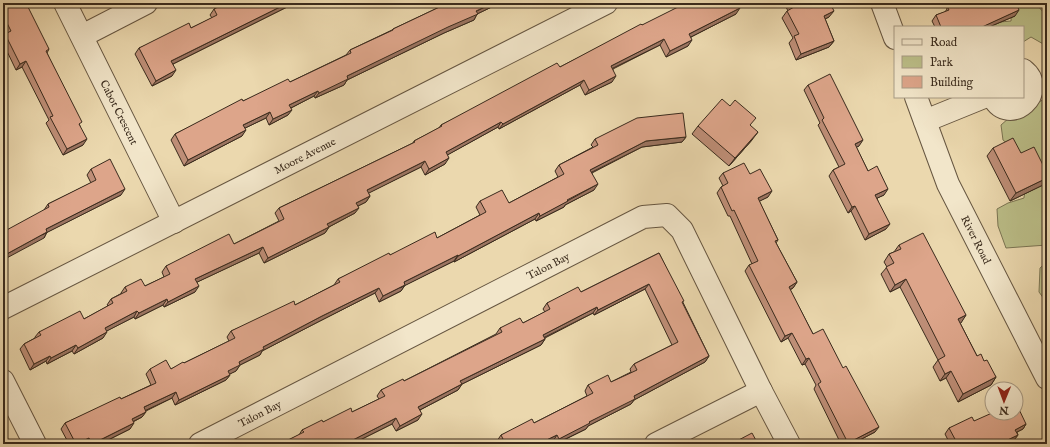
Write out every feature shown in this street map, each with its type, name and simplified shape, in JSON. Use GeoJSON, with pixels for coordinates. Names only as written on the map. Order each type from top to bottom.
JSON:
{"type":"FeatureCollection","features":[{"type":"Feature","properties":{"kind":"street","name":"Cabot Crescent"},"geometry":{"type":"LineString","coordinates":[[65,3],[174,222]]}},
{"type":"Feature","properties":{"kind":"street"},"geometry":{"type":"LineString","coordinates":[[82,36],[146,3]]}},
{"type":"Feature","properties":{"kind":"street","name":"Moore Avenue"},"geometry":{"type":"LineString","coordinates":[[3,308],[606,3]]}},
{"type":"Feature","properties":{"kind":"street"},"geometry":{"type":"LineString","coordinates":[[882,3],[894,35]]}},
{"type":"Feature","properties":{"kind":"street"},"geometry":{"type":"LineString","coordinates":[[994,98],[1000,105],[1006,108],[1019,108],[1025,104],[1030,99],[1033,92],[1033,85],[1031,78],[1024,71]]}},
{"type":"Feature","properties":{"kind":"street","name":"River Road"},"geometry":{"type":"LineString","coordinates":[[916,98],[948,184],[1047,378]]}},
{"type":"Feature","properties":{"kind":"street"},"geometry":{"type":"LineString","coordinates":[[925,121],[982,98]]}},
{"type":"Feature","properties":{"kind":"street","name":"Talon Bay"},"geometry":{"type":"LineString","coordinates":[[200,444],[642,217],[666,215],[682,230],[761,391],[789,444]]}},
{"type":"Feature","properties":{"kind":"street"},"geometry":{"type":"LineString","coordinates":[[3,381],[35,444]]}},
{"type":"Feature","properties":{"kind":"street"},"geometry":{"type":"LineString","coordinates":[[656,444],[761,391]]}},
{"type":"Feature","properties":{"kind":"green space"},"geometry":{"type":"Polygon","coordinates":[[[1008,3],[1037,3],[1041,10],[1047,11],[1047,45],[1031,37],[1024,41],[1024,26],[983,26],[1011,21],[1012,10],[1008,3]]]}},
{"type":"Feature","properties":{"kind":"green space"},"geometry":{"type":"Polygon","coordinates":[[[1047,96],[1047,245],[1006,248],[998,226],[997,209],[1008,203],[1024,198],[1026,174],[1020,154],[1003,140],[1001,125],[1017,111],[1041,101],[1047,96]]]}},
{"type":"Feature","properties":{"kind":"green space"},"geometry":{"type":"Polygon","coordinates":[[[1047,262],[1047,303],[1039,292],[1040,268],[1047,262]]]}},
{"type":"Feature","properties":{"kind":"building"},"geometry":{"type":"Polygon","coordinates":[[[3,3],[26,3],[49,49],[46,51],[82,122],[79,124],[87,139],[67,149],[50,117],[53,116],[26,61],[20,64],[5,34],[11,31],[3,15],[3,3]]]}},
{"type":"Feature","properties":{"kind":"building"},"geometry":{"type":"Polygon","coordinates":[[[226,3],[288,3],[171,61],[176,70],[156,81],[139,48],[189,23],[191,28],[217,15],[214,9],[226,3]]]}},
{"type":"Feature","properties":{"kind":"building"},"geometry":{"type":"Polygon","coordinates":[[[448,3],[493,3],[476,11],[478,14],[347,76],[348,79],[289,105],[292,110],[273,119],[270,112],[243,125],[246,130],[188,160],[175,134],[242,99],[243,101],[288,79],[290,82],[351,53],[350,50],[448,3]]]}},
{"type":"Feature","properties":{"kind":"building"},"geometry":{"type":"Polygon","coordinates":[[[686,3],[737,3],[740,8],[689,34],[692,40],[670,51],[664,39],[611,66],[616,76],[589,90],[584,80],[503,124],[501,122],[446,152],[449,158],[429,169],[425,161],[367,190],[370,196],[356,203],[359,208],[327,224],[329,227],[268,258],[263,247],[195,279],[199,286],[168,302],[167,299],[139,313],[137,311],[105,328],[107,332],[78,348],[76,345],[51,358],[50,356],[34,364],[24,344],[41,335],[39,332],[80,311],[84,319],[113,303],[111,299],[127,291],[125,287],[141,279],[145,286],[170,274],[166,266],[229,234],[234,244],[284,219],[279,208],[415,142],[414,141],[442,126],[441,125],[557,63],[560,67],[641,24],[642,25],[686,3]]]}},
{"type":"Feature","properties":{"kind":"building"},"geometry":{"type":"Polygon","coordinates":[[[792,3],[830,3],[834,11],[824,16],[834,41],[801,54],[794,36],[799,34],[787,11],[794,7],[792,3]]]}},
{"type":"Feature","properties":{"kind":"building"},"geometry":{"type":"Polygon","coordinates":[[[951,3],[1016,3],[1019,10],[984,26],[941,26],[936,15],[949,10],[948,8],[952,6],[951,3]]]}},
{"type":"Feature","properties":{"kind":"building"},"geometry":{"type":"Polygon","coordinates":[[[830,74],[863,140],[855,144],[868,171],[877,166],[888,189],[875,195],[890,224],[869,234],[855,206],[852,207],[833,170],[845,164],[822,120],[824,118],[808,85],[830,74]]]}},
{"type":"Feature","properties":{"kind":"building"},"geometry":{"type":"Polygon","coordinates":[[[722,99],[730,106],[735,100],[756,118],[750,125],[758,132],[735,158],[698,126],[722,99]]]}},
{"type":"Feature","properties":{"kind":"building"},"geometry":{"type":"Polygon","coordinates":[[[683,113],[686,137],[646,141],[590,170],[598,184],[540,216],[539,213],[458,256],[404,282],[405,285],[383,296],[379,288],[322,316],[263,347],[264,349],[239,362],[240,365],[228,371],[230,375],[179,400],[176,392],[144,407],[146,412],[132,419],[134,423],[92,444],[89,438],[76,444],[65,423],[120,397],[121,399],[156,383],[150,369],[166,360],[171,369],[183,362],[184,363],[235,338],[231,331],[294,301],[295,305],[340,282],[338,279],[389,253],[390,255],[435,232],[437,238],[486,212],[480,201],[502,190],[509,203],[564,174],[559,165],[598,145],[595,139],[637,118],[683,113]]]}},
{"type":"Feature","properties":{"kind":"building"},"geometry":{"type":"Polygon","coordinates":[[[1013,138],[1021,153],[1034,147],[1047,173],[1047,178],[1016,193],[993,148],[1013,138]]]}},
{"type":"Feature","properties":{"kind":"building"},"geometry":{"type":"Polygon","coordinates":[[[110,159],[125,189],[46,229],[47,232],[3,256],[3,232],[49,207],[48,204],[96,180],[91,169],[110,159]]]}},
{"type":"Feature","properties":{"kind":"building"},"geometry":{"type":"Polygon","coordinates":[[[744,163],[750,174],[760,169],[772,191],[758,198],[778,240],[775,241],[797,282],[789,287],[813,334],[823,329],[843,368],[846,366],[879,427],[848,443],[818,384],[821,382],[809,358],[806,359],[792,333],[785,336],[749,265],[758,261],[734,210],[732,211],[721,187],[728,183],[723,173],[744,163]]]}},
{"type":"Feature","properties":{"kind":"building"},"geometry":{"type":"Polygon","coordinates":[[[923,233],[966,315],[958,319],[977,356],[981,354],[984,361],[987,360],[996,377],[988,381],[984,381],[984,383],[963,394],[951,371],[945,374],[938,360],[945,356],[906,279],[895,285],[886,267],[894,263],[889,254],[901,249],[899,245],[923,233]]]}},
{"type":"Feature","properties":{"kind":"building"},"geometry":{"type":"Polygon","coordinates":[[[659,253],[684,301],[682,302],[709,356],[634,396],[635,399],[559,439],[557,435],[538,444],[494,444],[503,439],[501,435],[532,419],[534,423],[593,393],[588,385],[608,375],[611,382],[637,370],[634,364],[678,342],[649,284],[598,310],[597,307],[543,335],[545,339],[460,381],[462,384],[418,407],[422,414],[400,426],[396,418],[345,444],[280,444],[304,432],[302,430],[322,420],[323,422],[351,408],[352,412],[385,396],[381,390],[403,379],[404,381],[502,332],[500,328],[520,318],[523,323],[550,309],[547,303],[578,287],[581,292],[659,253]]]}},
{"type":"Feature","properties":{"kind":"building"},"geometry":{"type":"Polygon","coordinates":[[[972,417],[974,421],[984,417],[984,421],[1024,420],[1026,424],[1015,430],[1018,435],[999,444],[950,444],[956,441],[949,428],[972,417]]]}},
{"type":"Feature","properties":{"kind":"building"},"geometry":{"type":"Polygon","coordinates":[[[752,433],[758,444],[731,444],[752,433]]]}}]}
